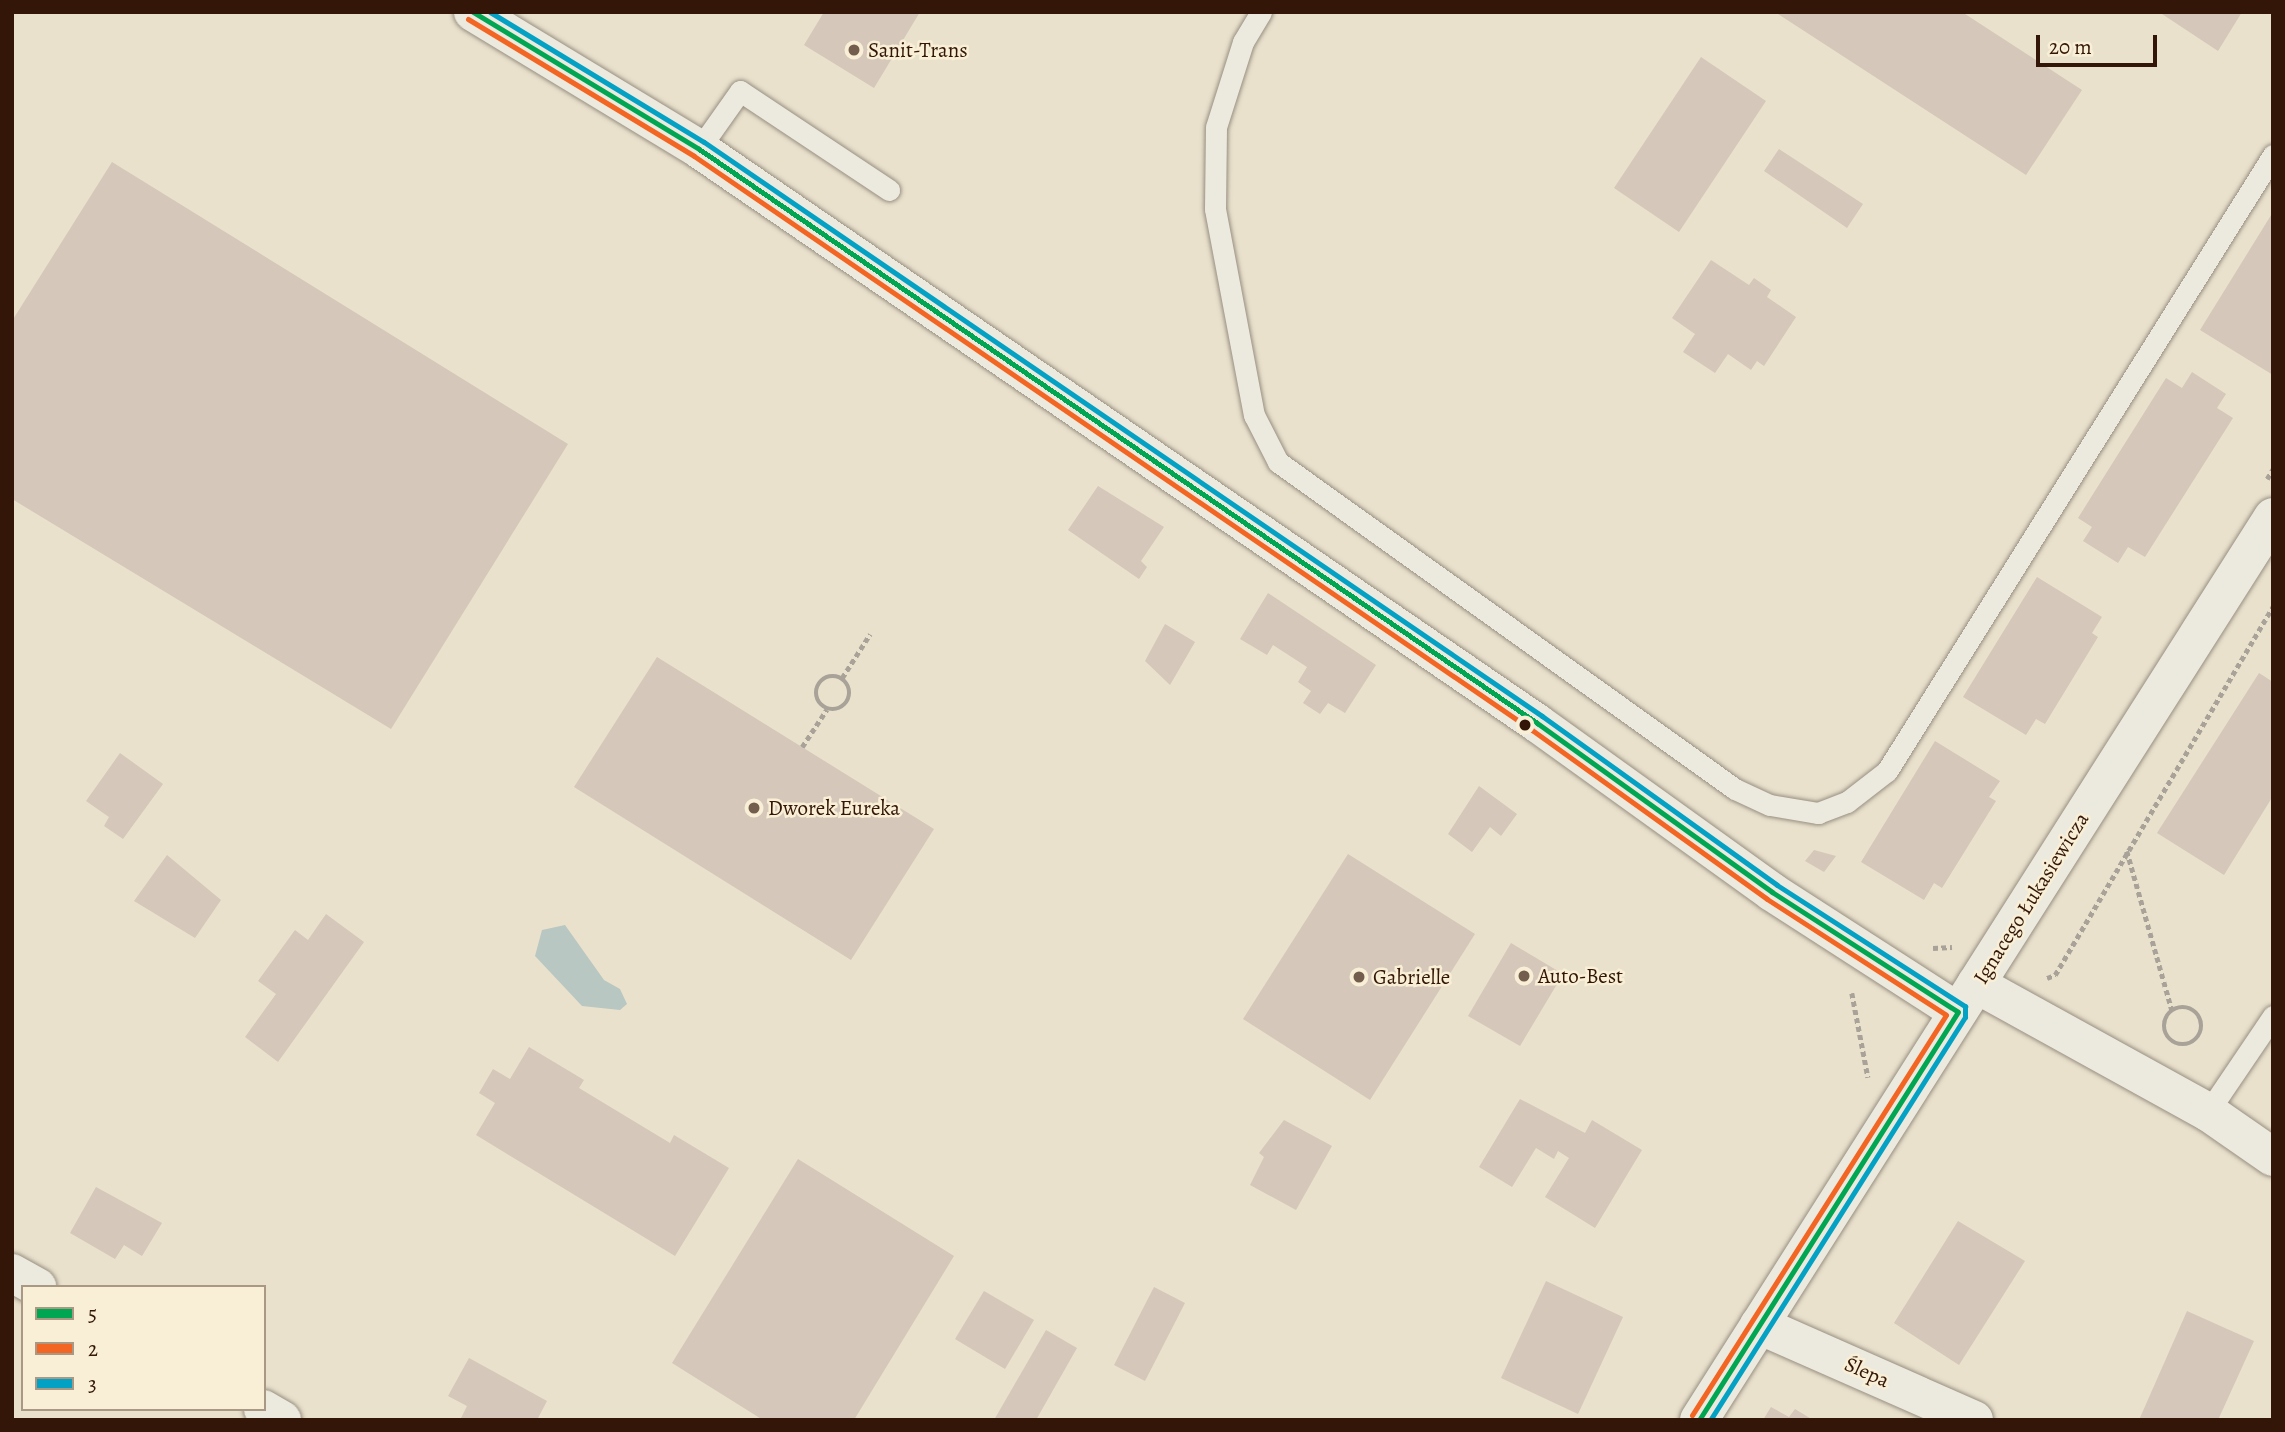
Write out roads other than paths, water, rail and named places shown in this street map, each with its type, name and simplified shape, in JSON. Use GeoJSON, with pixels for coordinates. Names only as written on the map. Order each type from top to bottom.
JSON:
{"type":"FeatureCollection","features":[{"type":"Feature","properties":{"kind":"street"},"geometry":{"type":"LineString","coordinates":[[473,12],[699,149],[1855,947],[2208,1112],[2273,1157]]}},
{"type":"Feature","properties":{"kind":"street","name":"Ignacego Łukasiewicza"},"geometry":{"type":"LineString","coordinates":[[1699,1420],[1898,1113],[1967,998],[2273,517]]}},
{"type":"Feature","properties":{"kind":"street"},"geometry":{"type":"LineString","coordinates":[[12,1273],[33,1285]]}},
{"type":"Feature","properties":{"kind":"street","name":"Ślepa"},"geometry":{"type":"LineString","coordinates":[[1759,1325],[1974,1420]]}},
{"type":"Feature","properties":{"kind":"street"},"geometry":{"type":"LineString","coordinates":[[266,1411],[282,1420]]}},
{"type":"Feature","properties":{"kind":"lane"},"geometry":{"type":"LineString","coordinates":[[1261,12],[1243,42],[1216,127],[1215,209],[1254,415],[1278,462],[1735,789],[1770,806],[1818,813],[1847,802],[1887,771],[2273,155]]}},
{"type":"Feature","properties":{"kind":"lane"},"geometry":{"type":"LineString","coordinates":[[699,149],[740,91],[888,190]]}},
{"type":"Feature","properties":{"kind":"lane"},"geometry":{"type":"LineString","coordinates":[[2208,1112],[2273,1016]]}},
{"type":"Feature","properties":{"kind":"place","name":"Sanit-Trans"},"geometry":{"type":"Point","coordinates":[854,50]}},
{"type":"Feature","properties":{"kind":"place","name":"Dworek Eureka"},"geometry":{"type":"Point","coordinates":[754,808]}},
{"type":"Feature","properties":{"kind":"place","name":"Auto-Best"},"geometry":{"type":"Point","coordinates":[1524,976]}},
{"type":"Feature","properties":{"kind":"place","name":"Gabrielle"},"geometry":{"type":"Point","coordinates":[1359,977]}}]}
